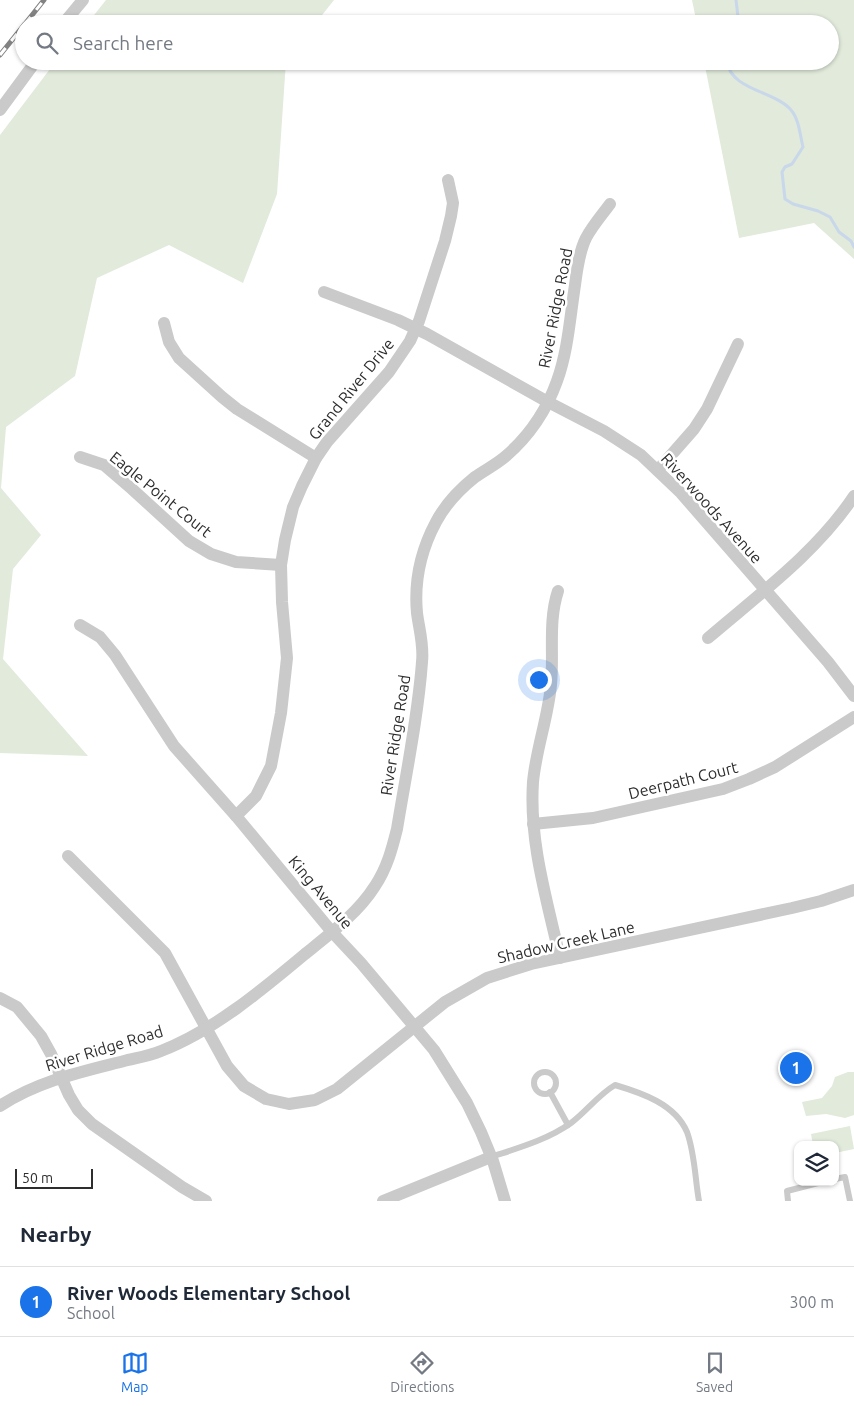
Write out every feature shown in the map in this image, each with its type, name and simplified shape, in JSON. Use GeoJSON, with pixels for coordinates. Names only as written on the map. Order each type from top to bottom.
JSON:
{"type":"FeatureCollection","features":[{"type":"Feature","properties":{"kind":"street"},"geometry":{"type":"LineString","coordinates":[[70,15],[83,0]]}},
{"type":"Feature","properties":{"kind":"street"},"geometry":{"type":"LineString","coordinates":[[0,110],[29,70]]}},
{"type":"Feature","properties":{"kind":"street","name":"Grand River Drive"},"geometry":{"type":"LineString","coordinates":[[236,816],[256,796],[271,766],[276,740],[287,658],[281,565],[293,507],[316,458],[343,423],[400,357],[416,328],[451,216],[453,203],[448,180]]}},
{"type":"Feature","properties":{"kind":"street","name":"River Ridge Road"},"geometry":{"type":"LineString","coordinates":[[0,1106],[13,1097],[36,1086],[61,1077],[160,1051],[205,1028],[237,1008],[332,932],[364,901],[375,886],[385,868],[397,830],[421,675],[422,641],[416,593],[422,555],[428,536],[454,497],[474,478],[505,457],[519,444],[530,431],[548,402],[562,365],[577,267],[586,239],[610,204]]}},
{"type":"Feature","properties":{"kind":"street","name":"Riverwoods Avenue"},"geometry":{"type":"LineString","coordinates":[[324,292],[416,328],[620,441],[658,470],[681,493],[828,662],[854,696]]}},
{"type":"Feature","properties":{"kind":"street"},"geometry":{"type":"LineString","coordinates":[[164,323],[169,342],[179,358],[222,397],[237,409],[316,458]]}},
{"type":"Feature","properties":{"kind":"street"},"geometry":{"type":"LineString","coordinates":[[658,470],[694,429],[707,410],[738,344]]}},
{"type":"Feature","properties":{"kind":"street","name":"Eagle Point Court"},"geometry":{"type":"LineString","coordinates":[[80,457],[104,465],[189,541],[211,554],[236,562],[281,565]]}},
{"type":"Feature","properties":{"kind":"street"},"geometry":{"type":"LineString","coordinates":[[708,638],[828,531],[854,496]]}},
{"type":"Feature","properties":{"kind":"street"},"geometry":{"type":"LineString","coordinates":[[558,591],[553,607],[549,702],[533,781],[533,824],[560,958]]}},
{"type":"Feature","properties":{"kind":"street","name":"King Avenue"},"geometry":{"type":"LineString","coordinates":[[80,625],[100,637],[115,655],[174,746],[236,816],[332,932],[415,1026],[452,1076],[467,1103],[491,1157],[505,1201]]}},
{"type":"Feature","properties":{"kind":"street","name":"Deerpath Court"},"geometry":{"type":"LineString","coordinates":[[533,824],[593,818],[724,789],[775,767],[854,717]]}},
{"type":"Feature","properties":{"kind":"street","name":"Shadow Creek Lane"},"geometry":{"type":"LineString","coordinates":[[68,856],[165,953],[227,1066],[244,1086],[266,1099],[289,1104],[314,1100],[337,1089],[445,1002],[487,978],[511,969],[792,908],[854,890]]}},
{"type":"Feature","properties":{"kind":"street"},"geometry":{"type":"LineString","coordinates":[[0,998],[17,1007],[41,1036],[78,1110],[92,1124],[174,1182],[206,1201]]}},
{"type":"Feature","properties":{"kind":"street"},"geometry":{"type":"LineString","coordinates":[[383,1201],[491,1157]]}},
{"type":"Feature","properties":{"kind":"lane"},"geometry":{"type":"LineString","coordinates":[[491,1157],[541,1140],[568,1124],[589,1108],[603,1092],[615,1085],[642,1093],[674,1113],[687,1132],[699,1201]]}},
{"type":"Feature","properties":{"kind":"lane"},"geometry":{"type":"LineString","coordinates":[[550,1092],[568,1124]]}},
{"type":"Feature","properties":{"kind":"lane"},"geometry":{"type":"LineString","coordinates":[[839,1178],[845,1177],[850,1201]]}},
{"type":"Feature","properties":{"kind":"lane"},"geometry":{"type":"LineString","coordinates":[[788,1201],[787,1191],[806,1186]]}},
{"type":"Feature","properties":{"kind":"green space"},"geometry":{"type":"Polygon","coordinates":[[[106,0],[334,0],[322,15],[94,15],[106,0]]]}},
{"type":"Feature","properties":{"kind":"green space"},"geometry":{"type":"Polygon","coordinates":[[[692,0],[854,0],[854,259],[814,223],[739,238],[706,70],[839,70],[839,15],[695,15],[692,0]]]}},
{"type":"Feature","properties":{"kind":"green space"},"geometry":{"type":"Polygon","coordinates":[[[49,70],[285,70],[277,194],[243,283],[169,245],[97,278],[75,376],[6,427],[1,488],[41,535],[13,569],[3,659],[88,756],[0,753],[0,135],[49,70]]]}},
{"type":"Feature","properties":{"kind":"green space"},"geometry":{"type":"Polygon","coordinates":[[[848,1072],[854,1072],[854,1115],[845,1118],[826,1114],[806,1116],[802,1102],[822,1098],[832,1086],[835,1077],[848,1072]]]}},
{"type":"Feature","properties":{"kind":"green space"},"geometry":{"type":"Polygon","coordinates":[[[850,1126],[854,1149],[839,1152],[839,1141],[812,1141],[811,1134],[850,1126]]]}},
{"type":"Feature","properties":{"kind":"waterway"},"geometry":{"type":"LineString","coordinates":[[736,0],[738,15]]}},
{"type":"Feature","properties":{"kind":"waterway"},"geometry":{"type":"LineString","coordinates":[[730,70],[744,84],[784,104],[796,118],[803,147],[792,164],[785,167],[782,172],[785,199],[793,204],[818,211],[830,217],[839,232],[851,241],[854,247]]}},
{"type":"Feature","properties":{"kind":"railway"},"geometry":{"type":"LineString","coordinates":[[32,15],[44,0]]}},
{"type":"Feature","properties":{"kind":"railway"},"geometry":{"type":"LineString","coordinates":[[0,55],[15,36]]}},
{"type":"Feature","properties":{"kind":"place","name":"River Woods Elementary School"},"geometry":{"type":"Point","coordinates":[796,1068]}}]}
